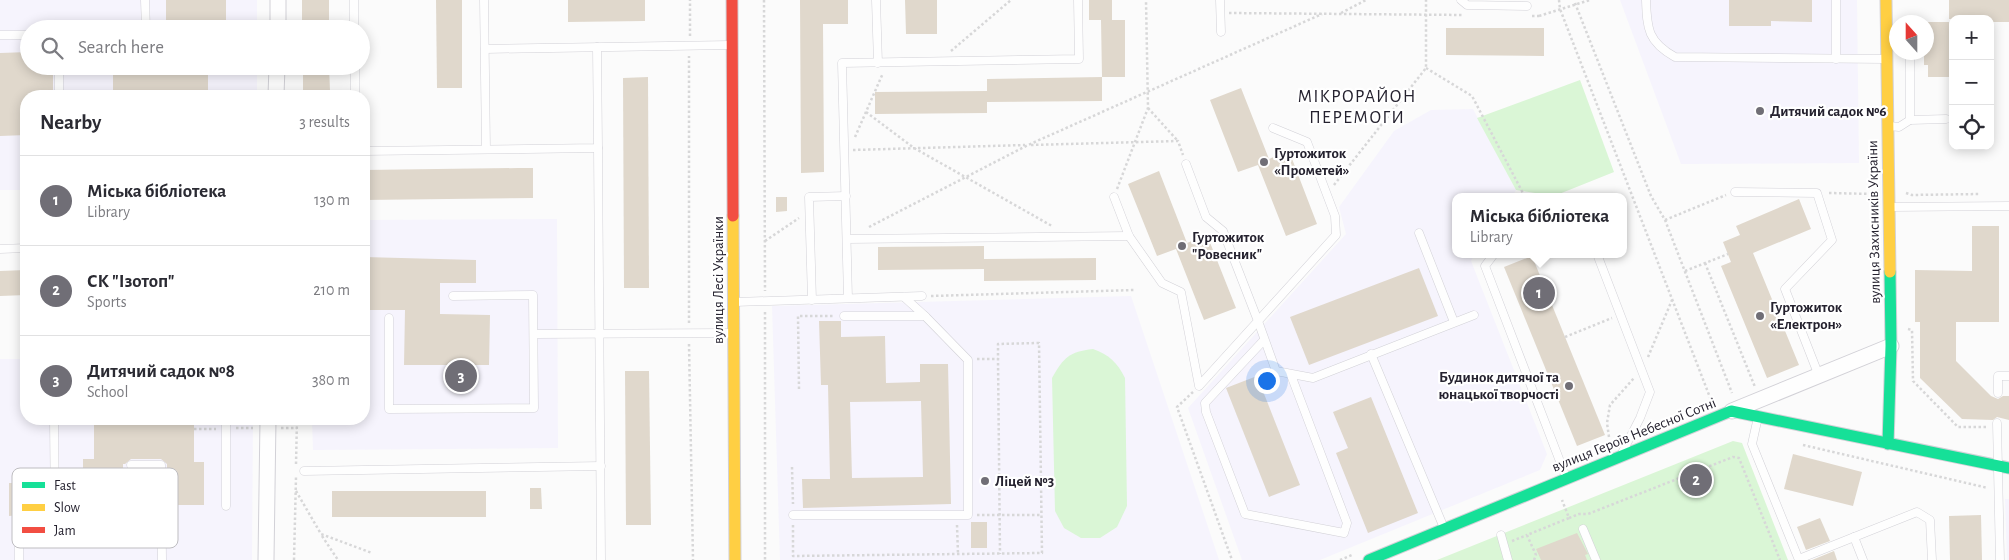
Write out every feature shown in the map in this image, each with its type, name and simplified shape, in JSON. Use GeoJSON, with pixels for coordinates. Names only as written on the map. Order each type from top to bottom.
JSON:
{"type":"FeatureCollection","features":[{"type":"Feature","properties":{"kind":"street"},"geometry":{"type":"LineString","coordinates":[[278,0],[278,20]]}},
{"type":"Feature","properties":{"kind":"street","name":"вулиця Лесі Українки"},"geometry":{"type":"LineString","coordinates":[[732,0],[735,560]]}},
{"type":"Feature","properties":{"kind":"street","name":"вулиця Захисників України"},"geometry":{"type":"LineString","coordinates":[[1886,0],[1890,346],[1888,444]]}},
{"type":"Feature","properties":{"kind":"street"},"geometry":{"type":"LineString","coordinates":[[276,90],[277,75]]}},
{"type":"Feature","properties":{"kind":"street"},"geometry":{"type":"LineString","coordinates":[[1729,412],[1890,346]]}},
{"type":"Feature","properties":{"kind":"street","name":"вулиця Героїв Небесної Сотні"},"geometry":{"type":"LineString","coordinates":[[1370,560],[1729,412],[2003,467]]}},
{"type":"Feature","properties":{"kind":"street"},"geometry":{"type":"LineString","coordinates":[[266,560],[268,425]]}},
{"type":"Feature","properties":{"kind":"lane"},"geometry":{"type":"LineString","coordinates":[[145,0],[146,20]]}},
{"type":"Feature","properties":{"kind":"lane"},"geometry":{"type":"LineString","coordinates":[[354,0],[354,20]]}},
{"type":"Feature","properties":{"kind":"lane"},"geometry":{"type":"LineString","coordinates":[[484,0],[486,149]]}},
{"type":"Feature","properties":{"kind":"lane"},"geometry":{"type":"LineString","coordinates":[[876,0],[878,63]]}},
{"type":"Feature","properties":{"kind":"lane"},"geometry":{"type":"LineString","coordinates":[[848,298],[842,63],[1079,59],[1078,0]]}},
{"type":"Feature","properties":{"kind":"lane"},"geometry":{"type":"LineString","coordinates":[[1220,0],[1221,32]]}},
{"type":"Feature","properties":{"kind":"lane"},"geometry":{"type":"LineString","coordinates":[[1461,0],[1467,5],[1527,6]]}},
{"type":"Feature","properties":{"kind":"lane"},"geometry":{"type":"LineString","coordinates":[[1646,0],[1647,24],[1653,39],[1661,49],[1675,57],[1887,59]]}},
{"type":"Feature","properties":{"kind":"lane"},"geometry":{"type":"LineString","coordinates":[[1836,0],[1836,60]]}},
{"type":"Feature","properties":{"kind":"lane"},"geometry":{"type":"LineString","coordinates":[[0,35],[20,35]]}},
{"type":"Feature","properties":{"kind":"lane"},"geometry":{"type":"LineString","coordinates":[[485,49],[732,46]]}},
{"type":"Feature","properties":{"kind":"lane"},"geometry":{"type":"LineString","coordinates":[[597,47],[601,560]]}},
{"type":"Feature","properties":{"kind":"lane"},"geometry":{"type":"LineString","coordinates":[[1910,60],[1910,120]]}},
{"type":"Feature","properties":{"kind":"lane"},"geometry":{"type":"LineString","coordinates":[[58,75],[59,90]]}},
{"type":"Feature","properties":{"kind":"lane"},"geometry":{"type":"LineString","coordinates":[[355,75],[355,90]]}},
{"type":"Feature","properties":{"kind":"lane"},"geometry":{"type":"LineString","coordinates":[[1888,126],[1899,127],[1910,120],[1946,118]]}},
{"type":"Feature","properties":{"kind":"lane"},"geometry":{"type":"LineString","coordinates":[[1199,386],[1336,235],[1335,216],[1306,142],[1273,128]]}},
{"type":"Feature","properties":{"kind":"lane"},"geometry":{"type":"LineString","coordinates":[[370,151],[598,148]]}},
{"type":"Feature","properties":{"kind":"lane"},"geometry":{"type":"LineString","coordinates":[[1186,164],[1206,217],[1223,231],[1276,371],[1314,378],[1474,314]]}},
{"type":"Feature","properties":{"kind":"lane"},"geometry":{"type":"LineString","coordinates":[[1735,192],[1817,193],[1832,240],[1785,290],[1819,376]]}},
{"type":"Feature","properties":{"kind":"lane"},"geometry":{"type":"LineString","coordinates":[[812,300],[809,197],[846,196]]}},
{"type":"Feature","properties":{"kind":"lane"},"geometry":{"type":"LineString","coordinates":[[1114,197],[1129,236],[1162,283],[1181,292],[1199,386]]}},
{"type":"Feature","properties":{"kind":"lane"},"geometry":{"type":"LineString","coordinates":[[1889,207],[2009,206]]}},
{"type":"Feature","properties":{"kind":"lane"},"geometry":{"type":"LineString","coordinates":[[1419,233],[1454,322]]}},
{"type":"Feature","properties":{"kind":"lane"},"geometry":{"type":"LineString","coordinates":[[846,239],[1129,236]]}},
{"type":"Feature","properties":{"kind":"lane"},"geometry":{"type":"LineString","coordinates":[[0,249],[20,248]]}},
{"type":"Feature","properties":{"kind":"lane"},"geometry":{"type":"LineString","coordinates":[[1491,258],[1486,266],[1567,479]]}},
{"type":"Feature","properties":{"kind":"lane"},"geometry":{"type":"LineString","coordinates":[[1599,258],[1650,392],[1640,418],[1620,457]]}},
{"type":"Feature","properties":{"kind":"lane"},"geometry":{"type":"LineString","coordinates":[[389,318],[390,409],[534,408],[533,295],[453,296]]}},
{"type":"Feature","properties":{"kind":"lane"},"geometry":{"type":"LineString","coordinates":[[733,302],[922,296]]}},
{"type":"Feature","properties":{"kind":"lane"},"geometry":{"type":"LineString","coordinates":[[793,515],[968,515],[968,360],[904,297]]}},
{"type":"Feature","properties":{"kind":"lane"},"geometry":{"type":"LineString","coordinates":[[844,316],[924,316]]}},
{"type":"Feature","properties":{"kind":"lane"},"geometry":{"type":"LineString","coordinates":[[534,334],[734,333]]}},
{"type":"Feature","properties":{"kind":"lane"},"geometry":{"type":"LineString","coordinates":[[1264,340],[1205,403],[1206,412],[1245,514],[1344,533],[1347,523],[1290,375]]}},
{"type":"Feature","properties":{"kind":"lane"},"geometry":{"type":"LineString","coordinates":[[1372,354],[1445,529]]}},
{"type":"Feature","properties":{"kind":"lane"},"geometry":{"type":"LineString","coordinates":[[1998,393],[1998,376],[2009,376]]}},
{"type":"Feature","properties":{"kind":"lane"},"geometry":{"type":"LineString","coordinates":[[1758,417],[1752,444],[1799,560],[1917,512],[1930,520],[1932,560]]}},
{"type":"Feature","properties":{"kind":"lane"},"geometry":{"type":"LineString","coordinates":[[54,425],[55,468]]}},
{"type":"Feature","properties":{"kind":"lane"},"geometry":{"type":"LineString","coordinates":[[226,425],[226,506]]}},
{"type":"Feature","properties":{"kind":"lane"},"geometry":{"type":"LineString","coordinates":[[1995,425],[2003,467],[1998,491],[2000,560]]}},
{"type":"Feature","properties":{"kind":"lane"},"geometry":{"type":"LineString","coordinates":[[131,465],[161,465],[161,468]]}},
{"type":"Feature","properties":{"kind":"lane"},"geometry":{"type":"LineString","coordinates":[[304,471],[601,466]]}},
{"type":"Feature","properties":{"kind":"lane"},"geometry":{"type":"LineString","coordinates":[[1584,529],[1596,560]]}},
{"type":"Feature","properties":{"kind":"lane"},"geometry":{"type":"LineString","coordinates":[[1501,535],[1508,560]]}},
{"type":"Feature","properties":{"kind":"lane"},"geometry":{"type":"LineString","coordinates":[[1854,537],[1863,560]]}},
{"type":"Feature","properties":{"kind":"path"},"geometry":{"type":"LineString","coordinates":[[690,0],[689,333],[693,560]]}},
{"type":"Feature","properties":{"kind":"path"},"geometry":{"type":"LineString","coordinates":[[764,0],[765,560]]}},
{"type":"Feature","properties":{"kind":"path"},"geometry":{"type":"LineString","coordinates":[[938,62],[1011,0]]}},
{"type":"Feature","properties":{"kind":"path"},"geometry":{"type":"LineString","coordinates":[[1114,197],[1148,108],[1146,0]]}},
{"type":"Feature","properties":{"kind":"path"},"geometry":{"type":"LineString","coordinates":[[1339,14],[1366,0]]}},
{"type":"Feature","properties":{"kind":"path"},"geometry":{"type":"LineString","coordinates":[[1327,194],[1426,68],[1426,0]]}},
{"type":"Feature","properties":{"kind":"path"},"geometry":{"type":"LineString","coordinates":[[1559,0],[1560,9],[1672,300],[1729,412]]}},
{"type":"Feature","properties":{"kind":"path"},"geometry":{"type":"LineString","coordinates":[[1530,16],[1539,16],[1575,3],[1590,0]]}},
{"type":"Feature","properties":{"kind":"path"},"geometry":{"type":"LineString","coordinates":[[1575,3],[1651,196],[1665,220],[1685,271],[1729,412]]}},
{"type":"Feature","properties":{"kind":"path"},"geometry":{"type":"LineString","coordinates":[[1527,6],[1539,16]]}},
{"type":"Feature","properties":{"kind":"path"},"geometry":{"type":"LineString","coordinates":[[1220,13],[1473,16]]}},
{"type":"Feature","properties":{"kind":"path"},"geometry":{"type":"LineString","coordinates":[[846,239],[1028,145],[1322,14]]}},
{"type":"Feature","properties":{"kind":"path"},"geometry":{"type":"LineString","coordinates":[[887,62],[850,150],[1178,141]]}},
{"type":"Feature","properties":{"kind":"path"},"geometry":{"type":"LineString","coordinates":[[1426,68],[1472,96],[1523,193]]}},
{"type":"Feature","properties":{"kind":"path"},"geometry":{"type":"LineString","coordinates":[[1148,108],[1178,141],[1186,164]]}},
{"type":"Feature","properties":{"kind":"path"},"geometry":{"type":"LineString","coordinates":[[866,112],[914,148],[1070,236]]}},
{"type":"Feature","properties":{"kind":"path"},"geometry":{"type":"LineString","coordinates":[[1665,220],[1735,192]]}},
{"type":"Feature","properties":{"kind":"path"},"geometry":{"type":"LineString","coordinates":[[1905,192],[1912,194],[1980,194]]}},
{"type":"Feature","properties":{"kind":"path"},"geometry":{"type":"LineString","coordinates":[[1817,193],[1888,194]]}},
{"type":"Feature","properties":{"kind":"path"},"geometry":{"type":"LineString","coordinates":[[765,241],[810,211]]}},
{"type":"Feature","properties":{"kind":"path"},"geometry":{"type":"LineString","coordinates":[[1685,271],[1728,254]]}},
{"type":"Feature","properties":{"kind":"path"},"geometry":{"type":"LineString","coordinates":[[1706,263],[1755,387]]}},
{"type":"Feature","properties":{"kind":"path"},"geometry":{"type":"LineString","coordinates":[[922,296],[1135,290]]}},
{"type":"Feature","properties":{"kind":"path"},"geometry":{"type":"LineString","coordinates":[[1608,437],[1607,423],[1610,405],[1642,370],[1648,360],[1672,300]]}},
{"type":"Feature","properties":{"kind":"path"},"geometry":{"type":"LineString","coordinates":[[1565,337],[1621,315]]}},
{"type":"Feature","properties":{"kind":"path"},"geometry":{"type":"LineString","coordinates":[[799,389],[798,316],[844,316]]}},
{"type":"Feature","properties":{"kind":"path"},"geometry":{"type":"LineString","coordinates":[[1912,330],[1913,381],[1958,426],[1995,425]]}},
{"type":"Feature","properties":{"kind":"path"},"geometry":{"type":"LineString","coordinates":[[792,467],[793,556],[1000,554],[1042,553],[1039,343],[998,344],[1000,554]]}},
{"type":"Feature","properties":{"kind":"path"},"geometry":{"type":"LineString","coordinates":[[968,360],[998,358]]}},
{"type":"Feature","properties":{"kind":"path"},"geometry":{"type":"LineString","coordinates":[[1199,386],[1177,407],[1232,560]]}},
{"type":"Feature","properties":{"kind":"path"},"geometry":{"type":"LineString","coordinates":[[294,560],[297,425]]}},
{"type":"Feature","properties":{"kind":"path"},"geometry":{"type":"LineString","coordinates":[[1801,445],[1998,491]]}},
{"type":"Feature","properties":{"kind":"path"},"geometry":{"type":"LineString","coordinates":[[1503,544],[1579,514],[1588,514],[1733,457],[1739,458],[1780,560]]}},
{"type":"Feature","properties":{"kind":"path"},"geometry":{"type":"LineString","coordinates":[[296,490],[338,560]]}},
{"type":"Feature","properties":{"kind":"path"},"geometry":{"type":"LineString","coordinates":[[1562,500],[1569,518]]}},
{"type":"Feature","properties":{"kind":"path"},"geometry":{"type":"LineString","coordinates":[[957,515],[958,554]]}},
{"type":"Feature","properties":{"kind":"path"},"geometry":{"type":"LineString","coordinates":[[968,515],[1042,515]]}},
{"type":"Feature","properties":{"kind":"path"},"geometry":{"type":"LineString","coordinates":[[321,534],[372,553]]}},
{"type":"Feature","properties":{"kind":"path"},"geometry":{"type":"LineString","coordinates":[[1527,534],[1536,555],[1534,560]]}},
{"type":"Feature","properties":{"kind":"shaded area"},"geometry":{"type":"Polygon","coordinates":[[[0,0],[257,0],[257,20],[20,20],[20,75],[257,75],[257,90],[20,90],[20,190],[0,190],[0,0]]]}},
{"type":"Feature","properties":{"kind":"shaded area","name":"Дитячий садок №6"},"geometry":{"type":"Polygon","coordinates":[[[1620,0],[1857,0],[1859,163],[1681,164],[1620,0]]]}},
{"type":"Feature","properties":{"kind":"shaded area"},"geometry":{"type":"Polygon","coordinates":[[[1473,109],[1516,190],[1514,193],[1452,193],[1452,258],[1473,258],[1471,261],[1547,454],[1540,470],[1320,560],[1242,560],[1188,408],[1346,234],[1339,207],[1394,131],[1431,110],[1473,109]]]}},
{"type":"Feature","properties":{"kind":"shaded area"},"geometry":{"type":"Polygon","coordinates":[[[557,219],[558,448],[313,450],[312,425],[370,425],[370,220],[557,219]]]}},
{"type":"Feature","properties":{"kind":"shaded area","name":"Ліцей №3"},"geometry":{"type":"Polygon","coordinates":[[[1131,296],[1219,560],[780,560],[772,306],[1131,296]]]}},
{"type":"Feature","properties":{"kind":"shaded area"},"geometry":{"type":"Polygon","coordinates":[[[0,359],[20,359],[20,425],[253,425],[252,560],[0,560],[0,359]]]}},
{"type":"Feature","properties":{"kind":"shaded area"},"geometry":{"type":"Polygon","coordinates":[[[2005,499],[2009,499],[2009,560],[2007,560],[2005,499]]]}},
{"type":"Feature","properties":{"kind":"green space"},"geometry":{"type":"Polygon","coordinates":[[[1580,80],[1614,172],[1562,193],[1535,193],[1516,190],[1477,118],[1580,80]]]}},
{"type":"Feature","properties":{"kind":"green space"},"geometry":{"type":"Polygon","coordinates":[[[1093,349],[1112,360],[1125,378],[1127,506],[1117,527],[1100,538],[1081,538],[1064,528],[1055,511],[1052,378],[1060,365],[1068,357],[1078,352],[1093,349]]]}},
{"type":"Feature","properties":{"kind":"green space"},"geometry":{"type":"Polygon","coordinates":[[[1733,441],[1742,443],[1788,560],[1437,560],[1733,441]]]}},
{"type":"Feature","properties":{"kind":"building"},"geometry":{"type":"Polygon","coordinates":[[[166,0],[226,0],[226,20],[166,20],[166,0]]]}},
{"type":"Feature","properties":{"kind":"building"},"geometry":{"type":"Polygon","coordinates":[[[302,0],[329,0],[329,20],[302,20],[302,0]]]}},
{"type":"Feature","properties":{"kind":"building"},"geometry":{"type":"Polygon","coordinates":[[[436,0],[462,0],[462,88],[437,88],[436,0]]]}},
{"type":"Feature","properties":{"kind":"building"},"geometry":{"type":"Polygon","coordinates":[[[568,0],[645,0],[645,21],[568,22],[568,0]]]}},
{"type":"Feature","properties":{"kind":"building"},"geometry":{"type":"Polygon","coordinates":[[[800,0],[848,0],[848,24],[823,24],[824,172],[801,173],[800,0]]]}},
{"type":"Feature","properties":{"kind":"building"},"geometry":{"type":"Polygon","coordinates":[[[905,0],[937,0],[937,34],[906,34],[905,0]]]}},
{"type":"Feature","properties":{"kind":"building"},"geometry":{"type":"Polygon","coordinates":[[[1089,0],[1112,0],[1112,20],[1125,20],[1125,77],[1102,77],[1101,20],[1089,20],[1089,0]]]}},
{"type":"Feature","properties":{"kind":"building"},"geometry":{"type":"Polygon","coordinates":[[[1729,0],[1812,0],[1812,22],[1771,21],[1771,26],[1729,26],[1729,0]]]}},
{"type":"Feature","properties":{"kind":"building"},"geometry":{"type":"Polygon","coordinates":[[[1949,0],[2009,0],[2009,22],[1994,22],[1994,15],[1949,15],[1949,0]]]}},
{"type":"Feature","properties":{"kind":"building"},"geometry":{"type":"Polygon","coordinates":[[[1934,22],[1949,22],[1949,77],[1928,77],[1928,65],[1924,65],[1924,60],[1934,60],[1934,22]]]}},
{"type":"Feature","properties":{"kind":"building"},"geometry":{"type":"Polygon","coordinates":[[[1446,28],[1544,28],[1544,56],[1446,55],[1446,28]]]}},
{"type":"Feature","properties":{"kind":"building"},"geometry":{"type":"Polygon","coordinates":[[[20,52],[20,75],[53,75],[53,90],[20,90],[20,135],[0,136],[0,53],[20,52]]]}},
{"type":"Feature","properties":{"kind":"building"},"geometry":{"type":"Polygon","coordinates":[[[113,75],[208,75],[208,90],[113,90],[113,75]]]}},
{"type":"Feature","properties":{"kind":"building"},"geometry":{"type":"Polygon","coordinates":[[[303,75],[329,75],[330,90],[303,90],[303,75]]]}},
{"type":"Feature","properties":{"kind":"building"},"geometry":{"type":"Polygon","coordinates":[[[648,77],[649,288],[624,288],[623,78],[648,77]]]}},
{"type":"Feature","properties":{"kind":"building"},"geometry":{"type":"Polygon","coordinates":[[[1102,77],[1102,101],[987,102],[987,113],[875,114],[875,92],[987,91],[987,79],[1102,77]]]}},
{"type":"Feature","properties":{"kind":"building","name":"Гуртожиток «Прометей»"},"geometry":{"type":"Polygon","coordinates":[[[1241,88],[1269,159],[1289,151],[1317,224],[1286,236],[1258,165],[1238,172],[1210,100],[1241,88]]]}},
{"type":"Feature","properties":{"kind":"building"},"geometry":{"type":"Polygon","coordinates":[[[533,168],[533,198],[370,200],[370,170],[533,168]]]}},
{"type":"Feature","properties":{"kind":"building","name":"Гуртожиток \"Ровесник\""},"geometry":{"type":"Polygon","coordinates":[[[1159,171],[1187,243],[1207,235],[1236,308],[1204,320],[1176,249],[1157,256],[1128,184],[1159,171]]]}},
{"type":"Feature","properties":{"kind":"building"},"geometry":{"type":"Polygon","coordinates":[[[776,197],[787,197],[787,211],[776,212],[776,197]]]}},
{"type":"Feature","properties":{"kind":"building","name":"Гуртожиток «Електрон»"},"geometry":{"type":"Polygon","coordinates":[[[1799,199],[1811,229],[1753,253],[1799,365],[1767,378],[1721,266],[1731,262],[1723,242],[1740,235],[1736,226],[1799,199]]]}},
{"type":"Feature","properties":{"kind":"building"},"geometry":{"type":"Polygon","coordinates":[[[1972,226],[1999,226],[1999,322],[1956,322],[1956,361],[1991,396],[1998,399],[2003,396],[2009,396],[2009,420],[1997,417],[1993,420],[1962,419],[1920,378],[1920,322],[1915,322],[1915,270],[1972,271],[1972,226]]]}},
{"type":"Feature","properties":{"kind":"building"},"geometry":{"type":"Polygon","coordinates":[[[984,246],[984,269],[878,270],[878,247],[984,246]]]}},
{"type":"Feature","properties":{"kind":"building"},"geometry":{"type":"Polygon","coordinates":[[[370,257],[476,260],[476,283],[440,283],[440,314],[490,315],[489,365],[404,365],[405,310],[370,310],[370,257]]]}},
{"type":"Feature","properties":{"kind":"building"},"geometry":{"type":"Polygon","coordinates":[[[1096,258],[1096,280],[984,281],[984,259],[1096,258]]]}},
{"type":"Feature","properties":{"kind":"building","name":"Будинок дитячої та юнацької творчості"},"geometry":{"type":"Polygon","coordinates":[[[1527,258],[1533,258],[1605,435],[1577,446],[1504,267],[1527,258]]]}},
{"type":"Feature","properties":{"kind":"building"},"geometry":{"type":"Polygon","coordinates":[[[1419,268],[1438,316],[1309,365],[1290,317],[1419,268]]]}},
{"type":"Feature","properties":{"kind":"building"},"geometry":{"type":"Polygon","coordinates":[[[20,270],[20,295],[0,296],[0,271],[20,270]]]}},
{"type":"Feature","properties":{"kind":"building"},"geometry":{"type":"Polygon","coordinates":[[[819,321],[841,321],[841,337],[885,336],[886,383],[920,382],[920,364],[948,364],[951,504],[803,508],[802,479],[830,479],[828,385],[821,385],[819,321]],[[921,401],[850,402],[852,478],[923,477],[921,401]]]}},
{"type":"Feature","properties":{"kind":"building"},"geometry":{"type":"Polygon","coordinates":[[[625,371],[649,371],[651,525],[626,525],[625,371]]]}},
{"type":"Feature","properties":{"kind":"building"},"geometry":{"type":"Polygon","coordinates":[[[1257,376],[1300,485],[1269,497],[1226,388],[1257,376]]]}},
{"type":"Feature","properties":{"kind":"building"},"geometry":{"type":"Polygon","coordinates":[[[1371,397],[1418,513],[1368,533],[1336,453],[1348,448],[1333,412],[1371,397]]]}},
{"type":"Feature","properties":{"kind":"building"},"geometry":{"type":"Polygon","coordinates":[[[94,425],[194,425],[194,462],[204,462],[204,505],[178,505],[178,468],[167,468],[167,464],[161,459],[131,459],[123,464],[123,468],[83,468],[83,459],[94,459],[94,425]]]}},
{"type":"Feature","properties":{"kind":"building"},"geometry":{"type":"Polygon","coordinates":[[[1793,454],[1862,472],[1853,506],[1784,489],[1793,454]]]}},
{"type":"Feature","properties":{"kind":"building"},"geometry":{"type":"Polygon","coordinates":[[[9,483],[12,483],[12,516],[9,516],[9,483]]]}},
{"type":"Feature","properties":{"kind":"building"},"geometry":{"type":"Polygon","coordinates":[[[530,488],[541,488],[542,509],[530,509],[530,488]]]}},
{"type":"Feature","properties":{"kind":"building"},"geometry":{"type":"Polygon","coordinates":[[[332,491],[486,491],[486,517],[332,517],[332,491]]]}},
{"type":"Feature","properties":{"kind":"building"},"geometry":{"type":"Polygon","coordinates":[[[1981,515],[1982,560],[1950,560],[1949,516],[1981,515]]]}},
{"type":"Feature","properties":{"kind":"building"},"geometry":{"type":"Polygon","coordinates":[[[1820,518],[1830,541],[1806,550],[1797,527],[1820,518]]]}},
{"type":"Feature","properties":{"kind":"building"},"geometry":{"type":"Polygon","coordinates":[[[971,522],[987,522],[987,548],[971,548],[971,522]]]}},
{"type":"Feature","properties":{"kind":"building"},"geometry":{"type":"Polygon","coordinates":[[[1577,533],[1588,554],[1585,555],[1587,560],[1541,560],[1536,549],[1577,533]]]}},
{"type":"Feature","properties":{"kind":"building"},"geometry":{"type":"Polygon","coordinates":[[[1834,551],[1837,560],[1812,560],[1834,551]]]}},
{"type":"Feature","properties":{"kind":"traffic: fast"},"geometry":{"type":"LineString","coordinates":[[1888,444],[1891,346],[1890,272]]}},
{"type":"Feature","properties":{"kind":"traffic: fast"},"geometry":{"type":"LineString","coordinates":[[1369,560],[1731,411],[2009,468]]}},
{"type":"Feature","properties":{"kind":"traffic: slow"},"geometry":{"type":"LineString","coordinates":[[1886,0],[1890,272]]}},
{"type":"Feature","properties":{"kind":"traffic: slow"},"geometry":{"type":"LineString","coordinates":[[733,216],[735,560]]}},
{"type":"Feature","properties":{"kind":"traffic: jam"},"geometry":{"type":"LineString","coordinates":[[732,0],[733,216]]}},
{"type":"Feature","properties":{"kind":"place","name":"Дитячий садок №6"},"geometry":{"type":"Point","coordinates":[1760,111]}},
{"type":"Feature","properties":{"kind":"place","name":"Гуртожиток «Прометей»"},"geometry":{"type":"Point","coordinates":[1264,162]}},
{"type":"Feature","properties":{"kind":"place","name":"Гуртожиток \"Ровесник\""},"geometry":{"type":"Point","coordinates":[1182,246]}},
{"type":"Feature","properties":{"kind":"place","name":"Міська бібліотека"},"geometry":{"type":"Point","coordinates":[1539,293]}},
{"type":"Feature","properties":{"kind":"place","name":"Гуртожиток «Електрон»"},"geometry":{"type":"Point","coordinates":[1760,316]}},
{"type":"Feature","properties":{"kind":"place","name":"Дитячий садок №8"},"geometry":{"type":"Point","coordinates":[461,376]}},
{"type":"Feature","properties":{"kind":"place","name":"Будинок дитячої та юнацької творчості"},"geometry":{"type":"Point","coordinates":[1569,386]}},
{"type":"Feature","properties":{"kind":"place","name":"СК \"Ізотоп\""},"geometry":{"type":"Point","coordinates":[1696,480]}},
{"type":"Feature","properties":{"kind":"place","name":"Ліцей №3"},"geometry":{"type":"Point","coordinates":[985,481]}},
{"type":"Feature","properties":{"kind":"district","name":"МІКРОРАЙОН ПЕРЕМОГИ"},"geometry":{"type":"Point","coordinates":[1357,107]}}]}
